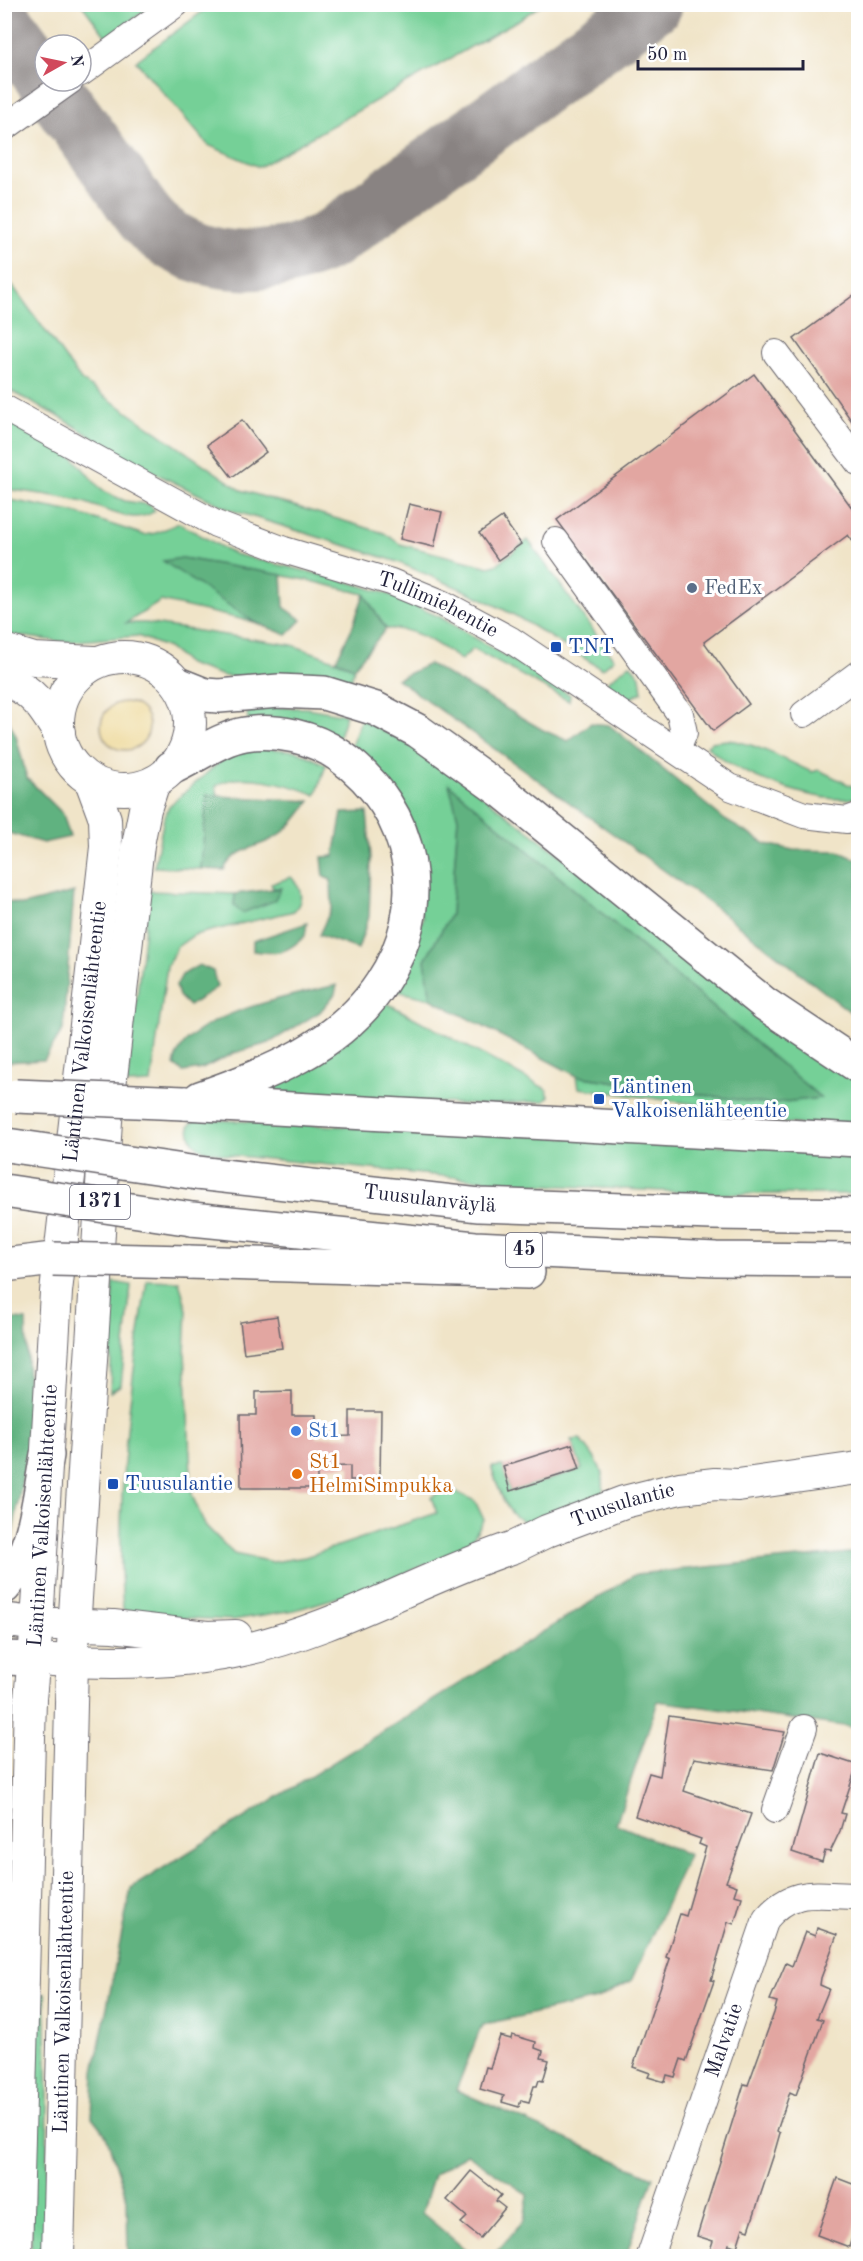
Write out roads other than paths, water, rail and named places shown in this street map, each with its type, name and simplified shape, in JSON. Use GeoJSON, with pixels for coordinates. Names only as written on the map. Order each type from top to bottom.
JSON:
{"type":"FeatureCollection","features":[{"type":"Feature","properties":{"kind":"highway"},"geometry":{"type":"LineString","coordinates":[[180,685],[205,694],[219,696],[279,691],[324,693],[376,709],[418,731],[512,799],[765,1004],[858,1066]]}},
{"type":"Feature","properties":{"kind":"highway"},"geometry":{"type":"LineString","coordinates":[[162,775],[243,734],[282,733],[329,749],[354,766],[391,808],[405,843],[410,871],[410,906],[404,935],[391,968],[366,1003],[328,1038],[296,1059],[184,1103]]}},
{"type":"Feature","properties":{"kind":"highway"},"geometry":{"type":"LineString","coordinates":[[10,1096],[184,1103],[858,1140]]}},
{"type":"Feature","properties":{"kind":"highway","name":"Tuusulanväylä"},"geometry":{"type":"LineString","coordinates":[[6,1144],[197,1173],[479,1205],[712,1214],[858,1215]]}},
{"type":"Feature","properties":{"kind":"highway","name":"Tuusulanväylä"},"geometry":{"type":"LineString","coordinates":[[4,1191],[192,1219],[475,1248],[716,1259],[858,1260]]}},
{"type":"Feature","properties":{"kind":"highway"},"geometry":{"type":"LineString","coordinates":[[4,1253],[53,1258],[594,1274],[716,1259]]}},
{"type":"Feature","properties":{"kind":"highway"},"geometry":{"type":"LineString","coordinates":[[4,1265],[53,1258]]}},
{"type":"Feature","properties":{"kind":"highway"},"geometry":{"type":"LineString","coordinates":[[4,1587],[18,1570],[28,1549],[47,1455]]}},
{"type":"Feature","properties":{"kind":"highway"},"geometry":{"type":"LineString","coordinates":[[4,1620],[37,1624]]}},
{"type":"Feature","properties":{"kind":"main road"},"geometry":{"type":"LineString","coordinates":[[4,650],[34,659],[94,662],[109,656],[141,657],[170,673],[180,685],[187,702],[190,719],[188,737],[182,754],[162,775],[129,790],[103,787],[75,769],[64,752],[59,733],[40,701],[22,686],[4,679]]}},
{"type":"Feature","properties":{"kind":"main road"},"geometry":{"type":"LineString","coordinates":[[59,733],[61,707],[65,695],[94,662]]}},
{"type":"Feature","properties":{"kind":"main road","name":"Läntinen Valkoisenlähteentie"},"geometry":{"type":"LineString","coordinates":[[58,2256],[72,1662],[93,1293],[106,1121],[138,845],[145,809],[162,775]]}},
{"type":"Feature","properties":{"kind":"main road","name":"Läntinen Valkoisenlähteentie"},"geometry":{"type":"LineString","coordinates":[[16,2256],[30,1699],[19,1659],[37,1624],[56,1292],[106,847],[105,819],[91,781]]}},
{"type":"Feature","properties":{"kind":"main road","name":"Tuusulantie"},"geometry":{"type":"LineString","coordinates":[[19,1659],[72,1662],[194,1657],[242,1650],[299,1634],[514,1546],[577,1535],[738,1485],[858,1468]]}},
{"type":"Feature","properties":{"kind":"main road","name":"Tuusulantie"},"geometry":{"type":"LineString","coordinates":[[37,1624],[113,1626],[207,1636],[299,1634]]}},
{"type":"Feature","properties":{"kind":"street"},"geometry":{"type":"LineString","coordinates":[[93,64],[176,4]]}},
{"type":"Feature","properties":{"kind":"street"},"geometry":{"type":"LineString","coordinates":[[4,128],[53,93]]}},
{"type":"Feature","properties":{"kind":"street"},"geometry":{"type":"LineString","coordinates":[[776,353],[858,462]]}},
{"type":"Feature","properties":{"kind":"street","name":"Tullimiehentie"},"geometry":{"type":"LineString","coordinates":[[4,408],[216,524],[284,550],[391,582],[444,604],[511,640],[730,787],[804,815],[847,820],[858,816]]}},
{"type":"Feature","properties":{"kind":"street"},"geometry":{"type":"LineString","coordinates":[[556,542],[680,714],[684,733],[677,750]]}},
{"type":"Feature","properties":{"kind":"street"},"geometry":{"type":"LineString","coordinates":[[804,714],[858,674]]}},
{"type":"Feature","properties":{"kind":"street"},"geometry":{"type":"LineString","coordinates":[[775,1810],[804,1728]]}},
{"type":"Feature","properties":{"kind":"street","name":"Malvatie"},"geometry":{"type":"LineString","coordinates":[[650,2256],[766,1919],[791,1897],[858,1896]]}},
{"type":"Feature","properties":{"kind":"place","name":"FedEx"},"geometry":{"type":"Point","coordinates":[692,588]}},
{"type":"Feature","properties":{"kind":"place","name":"TNT"},"geometry":{"type":"Point","coordinates":[556,647]}},
{"type":"Feature","properties":{"kind":"place","name":"Läntinen Valkoisenlähteentie"},"geometry":{"type":"Point","coordinates":[599,1099]}},
{"type":"Feature","properties":{"kind":"place","name":"St1"},"geometry":{"type":"Point","coordinates":[296,1431]}},
{"type":"Feature","properties":{"kind":"place","name":"St1 HelmiSimpukka"},"geometry":{"type":"Point","coordinates":[297,1474]}},
{"type":"Feature","properties":{"kind":"place","name":"Tuusulantie"},"geometry":{"type":"Point","coordinates":[113,1484]}}]}
